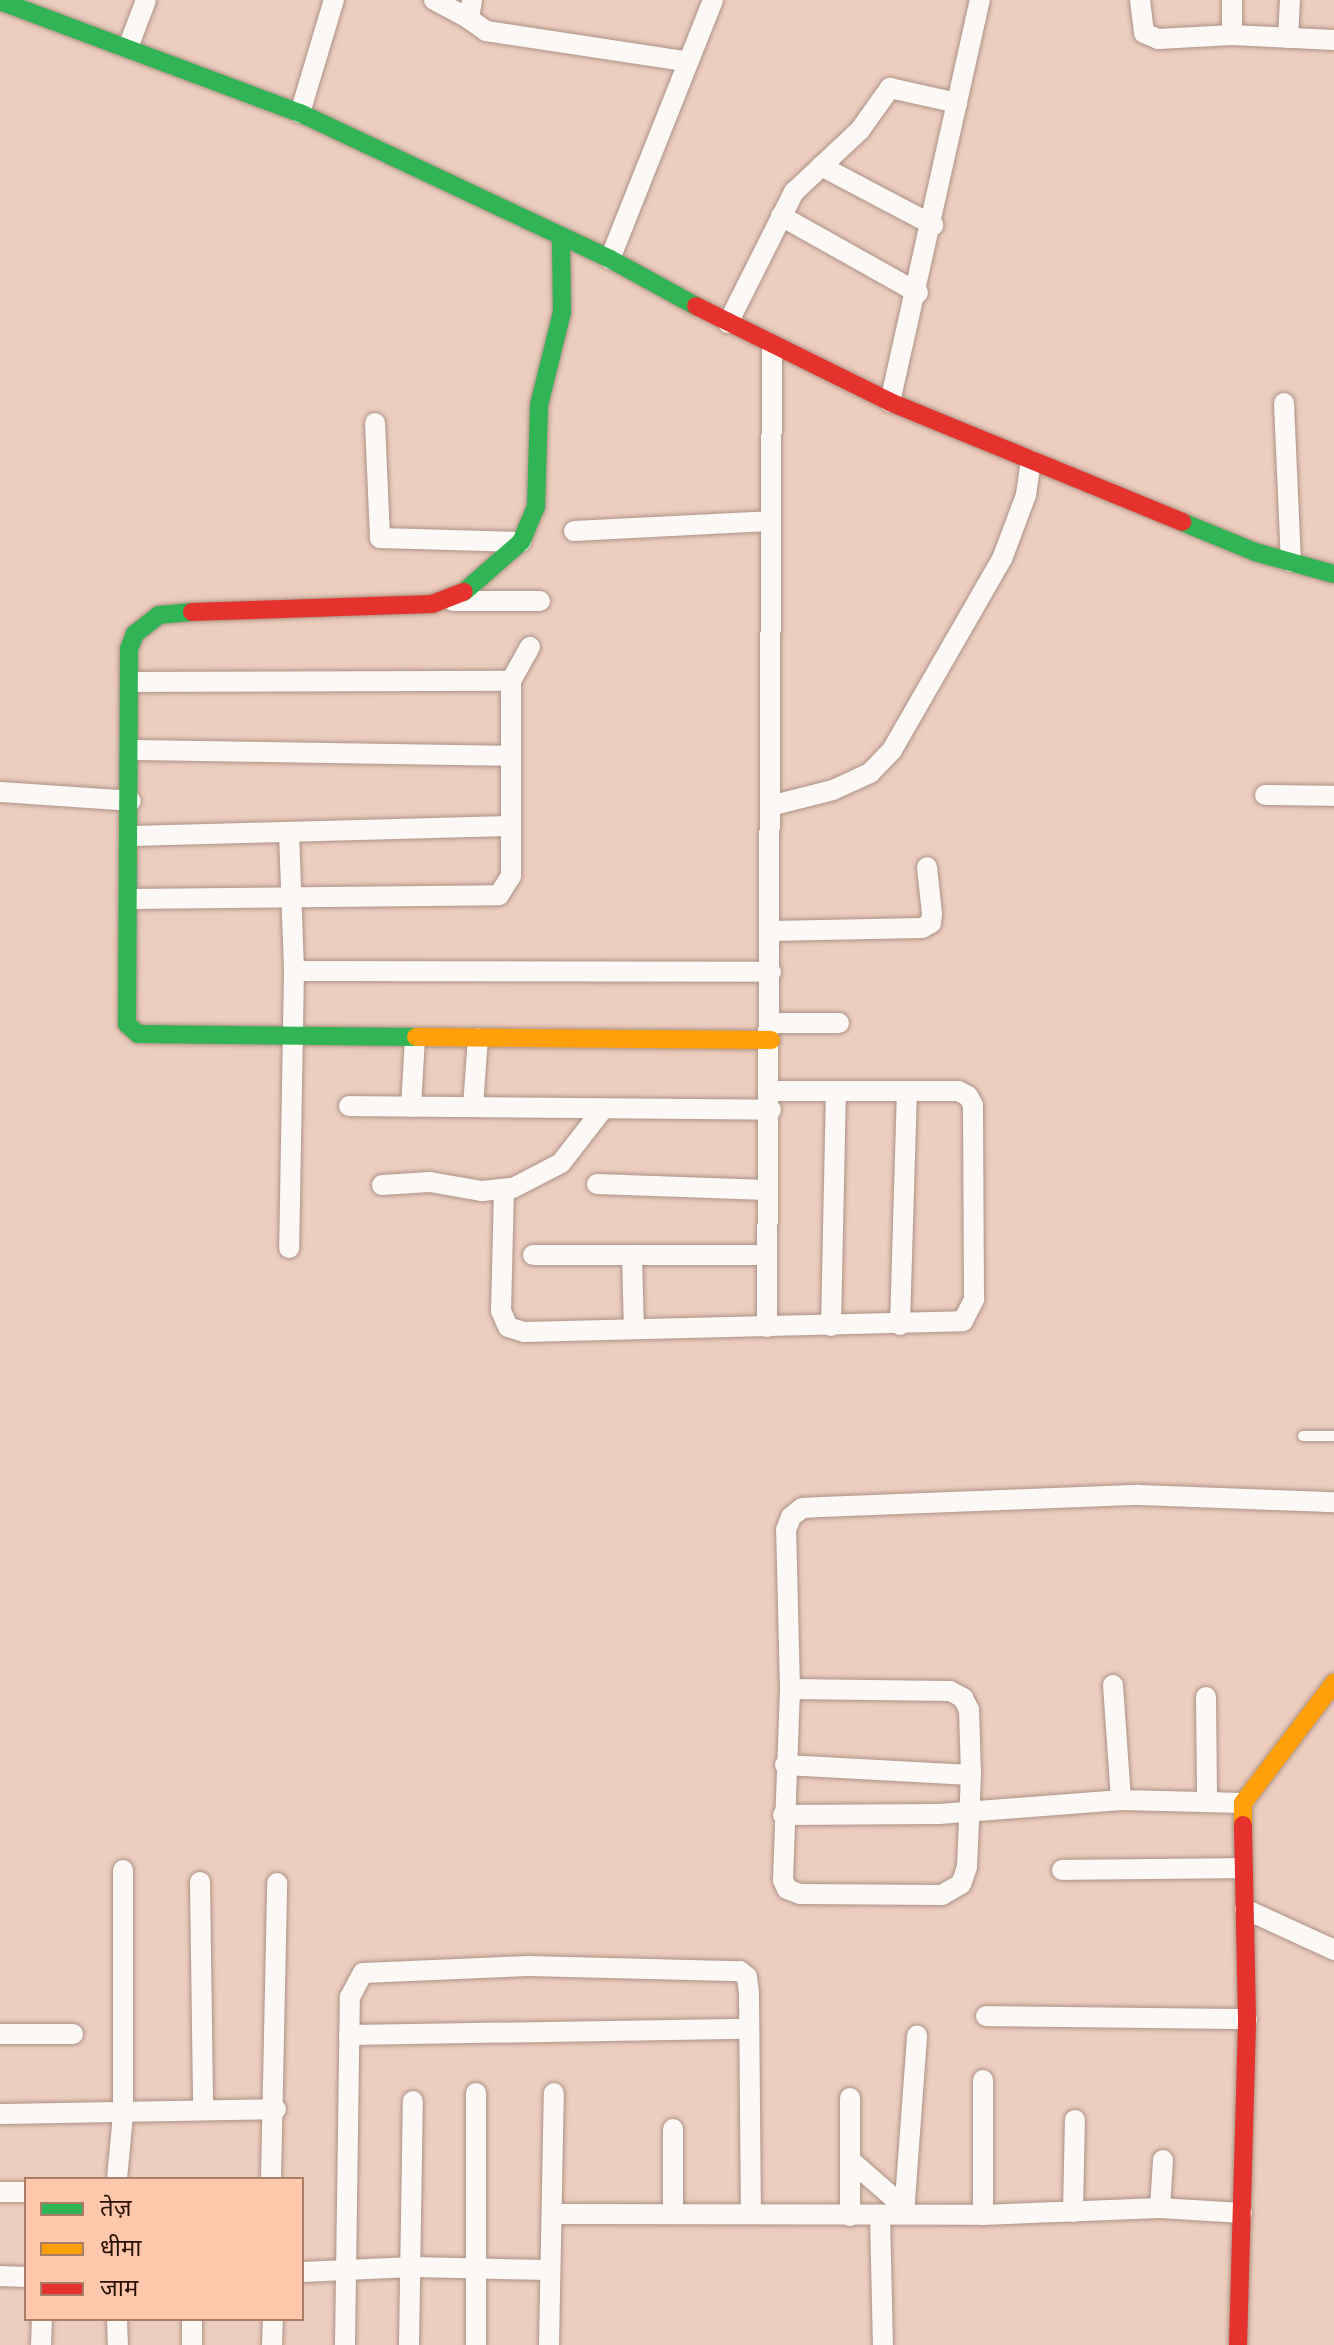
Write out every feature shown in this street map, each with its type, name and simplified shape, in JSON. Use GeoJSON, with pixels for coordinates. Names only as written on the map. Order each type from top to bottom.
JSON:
{"type":"FeatureCollection","features":[{"type":"Feature","properties":{"kind":"street"},"geometry":{"type":"LineString","coordinates":[[129,45],[146,0]]}},
{"type":"Feature","properties":{"kind":"street"},"geometry":{"type":"LineString","coordinates":[[300,113],[334,0]]}},
{"type":"Feature","properties":{"kind":"street"},"geometry":{"type":"LineString","coordinates":[[434,0],[471,9],[486,31],[685,61]]}},
{"type":"Feature","properties":{"kind":"street"},"geometry":{"type":"LineString","coordinates":[[610,259],[685,61],[713,0]]}},
{"type":"Feature","properties":{"kind":"street"},"geometry":{"type":"LineString","coordinates":[[890,402],[918,293],[980,0]]}},
{"type":"Feature","properties":{"kind":"street"},"geometry":{"type":"LineString","coordinates":[[1140,0],[1144,33],[1158,39],[1232,35],[1334,40]]}},
{"type":"Feature","properties":{"kind":"street"},"geometry":{"type":"LineString","coordinates":[[1232,0],[1232,35]]}},
{"type":"Feature","properties":{"kind":"street"},"geometry":{"type":"LineString","coordinates":[[1288,38],[1290,0]]}},
{"type":"Feature","properties":{"kind":"street"},"geometry":{"type":"LineString","coordinates":[[0,1],[129,45],[300,113],[561,239],[610,259],[772,348],[890,402],[1291,562],[1334,574]]}},
{"type":"Feature","properties":{"kind":"street"},"geometry":{"type":"LineString","coordinates":[[728,323],[794,192],[860,130],[890,88],[957,103]]}},
{"type":"Feature","properties":{"kind":"street"},"geometry":{"type":"LineString","coordinates":[[821,166],[933,225]]}},
{"type":"Feature","properties":{"kind":"street"},"geometry":{"type":"LineString","coordinates":[[781,216],[918,293]]}},
{"type":"Feature","properties":{"kind":"street"},"geometry":{"type":"LineString","coordinates":[[453,601],[471,590],[521,542],[536,507],[539,405],[562,312],[561,239]]}},
{"type":"Feature","properties":{"kind":"street"},"geometry":{"type":"LineString","coordinates":[[767,1327],[767,1190],[771,1100],[769,521],[772,348]]}},
{"type":"Feature","properties":{"kind":"street"},"geometry":{"type":"LineString","coordinates":[[1284,403],[1291,562]]}},
{"type":"Feature","properties":{"kind":"street"},"geometry":{"type":"LineString","coordinates":[[375,423],[380,538],[521,542]]}},
{"type":"Feature","properties":{"kind":"street"},"geometry":{"type":"LineString","coordinates":[[770,806],[846,785],[870,773],[892,750],[1002,559],[1026,495],[1031,460]]}},
{"type":"Feature","properties":{"kind":"street"},"geometry":{"type":"LineString","coordinates":[[574,531],[769,521]]}},
{"type":"Feature","properties":{"kind":"street"},"geometry":{"type":"LineString","coordinates":[[540,601],[453,601],[159,615],[135,634],[129,649],[132,836],[130,1031],[478,1038],[771,1032],[839,1023]]}},
{"type":"Feature","properties":{"kind":"street"},"geometry":{"type":"LineString","coordinates":[[130,899],[499,895],[511,876],[511,681],[530,647]]}},
{"type":"Feature","properties":{"kind":"street"},"geometry":{"type":"LineString","coordinates":[[130,682],[511,681]]}},
{"type":"Feature","properties":{"kind":"street"},"geometry":{"type":"LineString","coordinates":[[131,750],[509,756]]}},
{"type":"Feature","properties":{"kind":"street"},"geometry":{"type":"LineString","coordinates":[[0,792],[131,801]]}},
{"type":"Feature","properties":{"kind":"street"},"geometry":{"type":"LineString","coordinates":[[1265,795],[1334,796]]}},
{"type":"Feature","properties":{"kind":"street"},"geometry":{"type":"LineString","coordinates":[[132,836],[509,826]]}},
{"type":"Feature","properties":{"kind":"street"},"geometry":{"type":"LineString","coordinates":[[289,833],[294,971],[289,1248]]}},
{"type":"Feature","properties":{"kind":"street"},"geometry":{"type":"LineString","coordinates":[[771,931],[922,928],[931,923],[932,914],[927,867]]}},
{"type":"Feature","properties":{"kind":"street"},"geometry":{"type":"LineString","coordinates":[[294,971],[771,972]]}},
{"type":"Feature","properties":{"kind":"street"},"geometry":{"type":"LineString","coordinates":[[411,1107],[415,1038]]}},
{"type":"Feature","properties":{"kind":"street"},"geometry":{"type":"LineString","coordinates":[[473,1107],[478,1038]]}},
{"type":"Feature","properties":{"kind":"street"},"geometry":{"type":"LineString","coordinates":[[831,1326],[836,1091]]}},
{"type":"Feature","properties":{"kind":"street"},"geometry":{"type":"LineString","coordinates":[[349,1106],[603,1109],[771,1100],[836,1091],[958,1091],[973,1105],[974,1299],[963,1321],[900,1325],[524,1332],[508,1327],[501,1311],[504,1189]]}},
{"type":"Feature","properties":{"kind":"street"},"geometry":{"type":"LineString","coordinates":[[900,1325],[907,1091]]}},
{"type":"Feature","properties":{"kind":"street"},"geometry":{"type":"LineString","coordinates":[[382,1185],[430,1182],[504,1189],[542,1177],[561,1163],[603,1109]]}},
{"type":"Feature","properties":{"kind":"street"},"geometry":{"type":"LineString","coordinates":[[597,1184],[767,1190]]}},
{"type":"Feature","properties":{"kind":"street"},"geometry":{"type":"LineString","coordinates":[[533,1255],[767,1255]]}},
{"type":"Feature","properties":{"kind":"street"},"geometry":{"type":"LineString","coordinates":[[632,1255],[634,1329]]}},
{"type":"Feature","properties":{"kind":"street"},"geometry":{"type":"LineString","coordinates":[[790,1689],[950,1691],[963,1698],[969,1710],[971,1810],[961,1884],[926,1897],[800,1894],[787,1889],[781,1871],[790,1689],[786,1530],[802,1508],[1139,1495],[1334,1502]]}},
{"type":"Feature","properties":{"kind":"street"},"geometry":{"type":"LineString","coordinates":[[1238,2345],[1247,2019],[1243,1803],[1334,1683]]}},
{"type":"Feature","properties":{"kind":"street"},"geometry":{"type":"LineString","coordinates":[[1113,1685],[1121,1800]]}},
{"type":"Feature","properties":{"kind":"street"},"geometry":{"type":"LineString","coordinates":[[1206,1697],[1207,1800]]}},
{"type":"Feature","properties":{"kind":"street"},"geometry":{"type":"LineString","coordinates":[[785,1765],[971,1775]]}},
{"type":"Feature","properties":{"kind":"street"},"geometry":{"type":"LineString","coordinates":[[783,1815],[971,1810],[1121,1800],[1243,1803]]}},
{"type":"Feature","properties":{"kind":"street"},"geometry":{"type":"LineString","coordinates":[[1062,1870],[1242,1868]]}},
{"type":"Feature","properties":{"kind":"street"},"geometry":{"type":"LineString","coordinates":[[117,2177],[123,2114],[123,1870]]}},
{"type":"Feature","properties":{"kind":"street"},"geometry":{"type":"LineString","coordinates":[[200,1882],[203,2110]]}},
{"type":"Feature","properties":{"kind":"street"},"geometry":{"type":"LineString","coordinates":[[271,2177],[276,2109],[277,1883]]}},
{"type":"Feature","properties":{"kind":"street"},"geometry":{"type":"LineString","coordinates":[[1245,1909],[1334,1950]]}},
{"type":"Feature","properties":{"kind":"street"},"geometry":{"type":"LineString","coordinates":[[345,2345],[351,1988],[363,1973],[528,1966],[740,1971],[747,1977],[751,2214]]}},
{"type":"Feature","properties":{"kind":"street"},"geometry":{"type":"LineString","coordinates":[[986,2016],[1247,2019]]}},
{"type":"Feature","properties":{"kind":"street"},"geometry":{"type":"LineString","coordinates":[[349,2035],[748,2029]]}},
{"type":"Feature","properties":{"kind":"street"},"geometry":{"type":"LineString","coordinates":[[0,2034],[73,2034]]}},
{"type":"Feature","properties":{"kind":"street"},"geometry":{"type":"LineString","coordinates":[[904,2211],[917,2035]]}},
{"type":"Feature","properties":{"kind":"street"},"geometry":{"type":"LineString","coordinates":[[983,2080],[983,2215]]}},
{"type":"Feature","properties":{"kind":"street"},"geometry":{"type":"LineString","coordinates":[[476,2093],[476,2345]]}},
{"type":"Feature","properties":{"kind":"street"},"geometry":{"type":"LineString","coordinates":[[549,2345],[547,2270],[554,2214],[554,2093]]}},
{"type":"Feature","properties":{"kind":"street"},"geometry":{"type":"LineString","coordinates":[[850,2098],[850,2216]]}},
{"type":"Feature","properties":{"kind":"street"},"geometry":{"type":"LineString","coordinates":[[409,2345],[413,2101]]}},
{"type":"Feature","properties":{"kind":"street"},"geometry":{"type":"LineString","coordinates":[[0,2114],[276,2109]]}},
{"type":"Feature","properties":{"kind":"street"},"geometry":{"type":"LineString","coordinates":[[1073,2212],[1075,2120]]}},
{"type":"Feature","properties":{"kind":"street"},"geometry":{"type":"LineString","coordinates":[[673,2129],[673,2211]]}},
{"type":"Feature","properties":{"kind":"street"},"geometry":{"type":"LineString","coordinates":[[850,2160],[904,2211]]}},
{"type":"Feature","properties":{"kind":"street"},"geometry":{"type":"LineString","coordinates":[[1160,2208],[1163,2160]]}},
{"type":"Feature","properties":{"kind":"street"},"geometry":{"type":"LineString","coordinates":[[0,2192],[24,2192]]}},
{"type":"Feature","properties":{"kind":"street"},"geometry":{"type":"LineString","coordinates":[[554,2214],[673,2211],[850,2216],[904,2211],[983,2215],[1160,2208],[1242,2213]]}},
{"type":"Feature","properties":{"kind":"street"},"geometry":{"type":"LineString","coordinates":[[880,2215],[883,2345]]}},
{"type":"Feature","properties":{"kind":"street"},"geometry":{"type":"LineString","coordinates":[[304,2272],[412,2267],[547,2270]]}},
{"type":"Feature","properties":{"kind":"street"},"geometry":{"type":"LineString","coordinates":[[0,2276],[24,2277]]}},
{"type":"Feature","properties":{"kind":"street"},"geometry":{"type":"LineString","coordinates":[[41,2345],[42,2321]]}},
{"type":"Feature","properties":{"kind":"street"},"geometry":{"type":"LineString","coordinates":[[117,2321],[118,2345]]}},
{"type":"Feature","properties":{"kind":"street"},"geometry":{"type":"LineString","coordinates":[[192,2321],[192,2345]]}},
{"type":"Feature","properties":{"kind":"street"},"geometry":{"type":"LineString","coordinates":[[272,2345],[273,2321]]}},
{"type":"Feature","properties":{"kind":"lane"},"geometry":{"type":"LineString","coordinates":[[1303,1436],[1334,1436]]}},
{"type":"Feature","properties":{"kind":"traffic: fast"},"geometry":{"type":"LineString","coordinates":[[0,1],[300,113],[610,259],[696,306]]}},
{"type":"Feature","properties":{"kind":"traffic: fast"},"geometry":{"type":"LineString","coordinates":[[464,592],[521,542],[536,507],[539,405],[562,312],[561,239]]}},
{"type":"Feature","properties":{"kind":"traffic: fast"},"geometry":{"type":"LineString","coordinates":[[1182,522],[1255,552],[1334,574]]}},
{"type":"Feature","properties":{"kind":"traffic: fast"},"geometry":{"type":"LineString","coordinates":[[192,612],[159,615],[135,634],[129,649],[127,1024],[138,1034],[416,1037]]}},
{"type":"Feature","properties":{"kind":"traffic: slow"},"geometry":{"type":"LineString","coordinates":[[416,1037],[771,1040]]}},
{"type":"Feature","properties":{"kind":"traffic: slow"},"geometry":{"type":"LineString","coordinates":[[1243,1825],[1243,1803],[1334,1683]]}},
{"type":"Feature","properties":{"kind":"traffic: jam"},"geometry":{"type":"LineString","coordinates":[[696,306],[890,402],[1182,522]]}},
{"type":"Feature","properties":{"kind":"traffic: jam"},"geometry":{"type":"LineString","coordinates":[[192,612],[432,604],[464,592]]}},
{"type":"Feature","properties":{"kind":"traffic: jam"},"geometry":{"type":"LineString","coordinates":[[1238,2345],[1247,2019],[1243,1825]]}}]}
